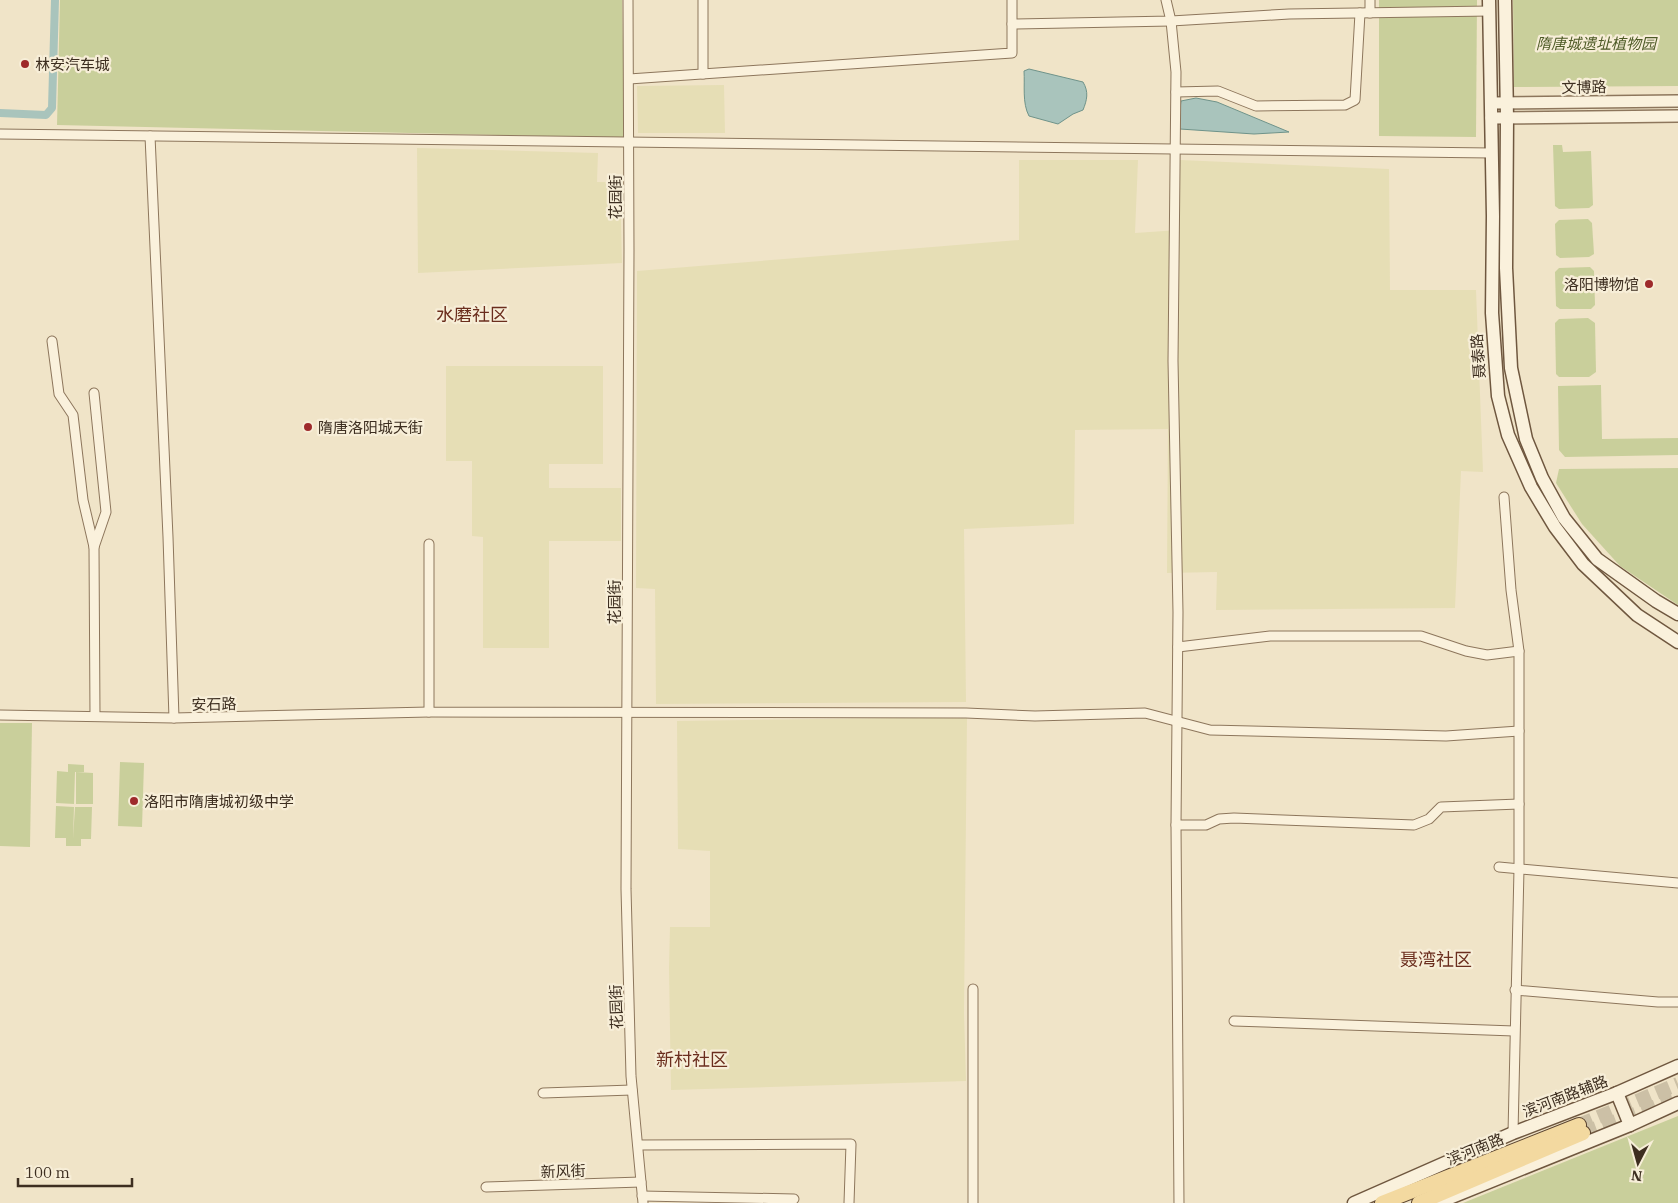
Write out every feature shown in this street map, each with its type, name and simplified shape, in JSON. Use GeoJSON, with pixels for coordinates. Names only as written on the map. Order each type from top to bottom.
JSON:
{"type":"FeatureCollection","features":[{"type":"Feature","properties":{"kind":"main road"},"geometry":{"type":"LineString","coordinates":[[1505,0],[1507,102],[1506,268],[1511,368],[1526,439],[1542,478],[1564,518],[1597,559],[1656,601],[1678,614]]}},
{"type":"Feature","properties":{"kind":"main road","name":"聂泰路"},"geometry":{"type":"LineString","coordinates":[[1490,6],[1492,313],[1498,396],[1508,435],[1531,487],[1555,528],[1583,564],[1638,616],[1678,642]]}},
{"type":"Feature","properties":{"kind":"main road","name":"滨河南路辅路"},"geometry":{"type":"LineString","coordinates":[[1354,1203],[1513,1134],[1617,1093],[1678,1066]]}},
{"type":"Feature","properties":{"kind":"main road"},"geometry":{"type":"LineString","coordinates":[[1617,1093],[1630,1125]]}},
{"type":"Feature","properties":{"kind":"main road"},"geometry":{"type":"LineString","coordinates":[[1436,1203],[1630,1125],[1678,1103]]}},
{"type":"Feature","properties":{"kind":"main road","name":"滨河南路"},"geometry":{"type":"LineString","coordinates":[[1382,1203],[1581,1129],[1419,1203]]}},
{"type":"Feature","properties":{"kind":"street","name":"花园街"},"geometry":{"type":"LineString","coordinates":[[628,0],[626,888],[632,1090],[643,1200]]}},
{"type":"Feature","properties":{"kind":"street"},"geometry":{"type":"LineString","coordinates":[[703,0],[703,74]]}},
{"type":"Feature","properties":{"kind":"street"},"geometry":{"type":"LineString","coordinates":[[629,79],[1012,53],[1012,0]]}},
{"type":"Feature","properties":{"kind":"street"},"geometry":{"type":"LineString","coordinates":[[1166,0],[1171,21],[1176,72],[1173,361],[1178,647],[1176,824],[1179,1203]]}},
{"type":"Feature","properties":{"kind":"street"},"geometry":{"type":"LineString","coordinates":[[1176,92],[1218,91],[1256,106],[1345,105],[1355,100],[1365,13],[1370,0]]}},
{"type":"Feature","properties":{"kind":"street"},"geometry":{"type":"LineString","coordinates":[[1012,24],[1171,21],[1490,6]]}},
{"type":"Feature","properties":{"kind":"street","name":"文博路"},"geometry":{"type":"LineString","coordinates":[[1491,103],[1678,101]]}},
{"type":"Feature","properties":{"kind":"street","name":"文博路"},"geometry":{"type":"LineString","coordinates":[[1491,118],[1678,116]]}},
{"type":"Feature","properties":{"kind":"street"},"geometry":{"type":"LineString","coordinates":[[0,134],[1491,153]]}},
{"type":"Feature","properties":{"kind":"street"},"geometry":{"type":"LineString","coordinates":[[150,136],[174,718]]}},
{"type":"Feature","properties":{"kind":"street"},"geometry":{"type":"LineString","coordinates":[[52,342],[59,394],[73,415],[82,500],[94,547],[95,716]]}},
{"type":"Feature","properties":{"kind":"street"},"geometry":{"type":"LineString","coordinates":[[94,393],[106,512],[94,547]]}},
{"type":"Feature","properties":{"kind":"street"},"geometry":{"type":"LineString","coordinates":[[1504,497],[1511,590],[1519,651],[1519,869],[1513,1134]]}},
{"type":"Feature","properties":{"kind":"street"},"geometry":{"type":"LineString","coordinates":[[429,544],[429,712]]}},
{"type":"Feature","properties":{"kind":"street"},"geometry":{"type":"LineString","coordinates":[[1178,647],[1270,636],[1421,636],[1466,651],[1487,655],[1519,651]]}},
{"type":"Feature","properties":{"kind":"street","name":"安石路"},"geometry":{"type":"LineString","coordinates":[[0,715],[174,718],[429,712],[957,713],[1035,716],[1145,713],[1210,730],[1446,736],[1519,731]]}},
{"type":"Feature","properties":{"kind":"street"},"geometry":{"type":"LineString","coordinates":[[1176,824],[1206,825],[1219,818],[1234,818],[1414,825],[1429,818],[1440,807],[1519,804]]}},
{"type":"Feature","properties":{"kind":"street"},"geometry":{"type":"LineString","coordinates":[[1499,867],[1678,883]]}},
{"type":"Feature","properties":{"kind":"street"},"geometry":{"type":"LineString","coordinates":[[973,989],[973,1203]]}},
{"type":"Feature","properties":{"kind":"street"},"geometry":{"type":"LineString","coordinates":[[1515,990],[1678,1002]]}},
{"type":"Feature","properties":{"kind":"street"},"geometry":{"type":"LineString","coordinates":[[1234,1021],[1514,1031]]}},
{"type":"Feature","properties":{"kind":"street"},"geometry":{"type":"LineString","coordinates":[[543,1093],[632,1090]]}},
{"type":"Feature","properties":{"kind":"street"},"geometry":{"type":"LineString","coordinates":[[638,1145],[851,1144],[849,1203]]}},
{"type":"Feature","properties":{"kind":"street","name":"新风街"},"geometry":{"type":"LineString","coordinates":[[486,1187],[641,1182]]}},
{"type":"Feature","properties":{"kind":"street"},"geometry":{"type":"LineString","coordinates":[[643,1200],[777,1201],[794,1199]]}},
{"type":"Feature","properties":{"kind":"shaded area"},"geometry":{"type":"Polygon","coordinates":[[[724,85],[725,133],[638,133],[637,86],[724,85]]]}},
{"type":"Feature","properties":{"kind":"shaded area"},"geometry":{"type":"Polygon","coordinates":[[[417,148],[598,153],[597,182],[620,182],[622,263],[418,273],[417,148]]]}},
{"type":"Feature","properties":{"kind":"shaded area"},"geometry":{"type":"Polygon","coordinates":[[[1019,160],[1138,160],[1135,233],[1179,230],[1180,160],[1389,169],[1390,290],[1476,290],[1483,472],[1461,471],[1455,608],[1216,610],[1217,572],[1167,573],[1168,429],[1075,430],[1074,524],[964,529],[966,702],[656,704],[655,589],[636,588],[637,271],[1019,240],[1019,160]]]}},
{"type":"Feature","properties":{"kind":"shaded area"},"geometry":{"type":"Polygon","coordinates":[[[446,366],[603,366],[603,464],[549,464],[549,488],[621,488],[621,541],[549,541],[549,648],[483,648],[483,537],[472,536],[472,461],[446,461],[446,366]]]}},
{"type":"Feature","properties":{"kind":"shaded area"},"geometry":{"type":"Polygon","coordinates":[[[967,717],[964,1013],[966,1081],[671,1090],[670,927],[710,927],[710,851],[678,849],[677,721],[967,717]]]}},
{"type":"Feature","properties":{"kind":"green space"},"geometry":{"type":"Polygon","coordinates":[[[60,0],[622,0],[625,138],[57,125],[60,0]]]}},
{"type":"Feature","properties":{"kind":"green space"},"geometry":{"type":"Polygon","coordinates":[[[1379,0],[1477,0],[1476,137],[1379,136],[1379,0]]]}},
{"type":"Feature","properties":{"kind":"green space","name":"隋唐城遗址植物园"},"geometry":{"type":"Polygon","coordinates":[[[1513,0],[1678,0],[1678,86],[1514,87],[1513,0]]]}},
{"type":"Feature","properties":{"kind":"green space"},"geometry":{"type":"Polygon","coordinates":[[[1553,145],[1562,145],[1563,152],[1591,151],[1593,205],[1589,208],[1559,209],[1555,206],[1553,145]]]}},
{"type":"Feature","properties":{"kind":"green space"},"geometry":{"type":"Polygon","coordinates":[[[1588,219],[1592,223],[1594,254],[1589,257],[1560,258],[1556,255],[1555,224],[1559,220],[1588,219]]]}},
{"type":"Feature","properties":{"kind":"green space"},"geometry":{"type":"Polygon","coordinates":[[[1590,267],[1594,271],[1595,305],[1591,309],[1560,309],[1556,306],[1555,272],[1559,268],[1590,267]]]}},
{"type":"Feature","properties":{"kind":"green space"},"geometry":{"type":"Polygon","coordinates":[[[1588,318],[1595,323],[1596,372],[1589,377],[1559,377],[1556,374],[1555,323],[1559,319],[1588,318]]]}},
{"type":"Feature","properties":{"kind":"green space"},"geometry":{"type":"Polygon","coordinates":[[[1601,385],[1602,439],[1678,438],[1678,455],[1565,457],[1559,450],[1558,386],[1601,385]]]}},
{"type":"Feature","properties":{"kind":"green space"},"geometry":{"type":"Polygon","coordinates":[[[1678,468],[1678,605],[1620,566],[1582,524],[1556,483],[1559,469],[1678,468]]]}},
{"type":"Feature","properties":{"kind":"green space"},"geometry":{"type":"Polygon","coordinates":[[[0,723],[32,723],[30,847],[0,846],[0,723]]]}},
{"type":"Feature","properties":{"kind":"green space"},"geometry":{"type":"Polygon","coordinates":[[[120,762],[144,763],[142,827],[118,826],[120,762]]]}},
{"type":"Feature","properties":{"kind":"green space"},"geometry":{"type":"Polygon","coordinates":[[[68,764],[84,765],[84,772],[75,772],[74,804],[56,803],[57,771],[68,772],[68,764]]]}},
{"type":"Feature","properties":{"kind":"green space"},"geometry":{"type":"Polygon","coordinates":[[[76,772],[93,773],[93,804],[76,804],[76,772]]]}},
{"type":"Feature","properties":{"kind":"green space"},"geometry":{"type":"Polygon","coordinates":[[[56,806],[74,807],[73,839],[75,807],[92,807],[91,839],[81,839],[81,846],[66,846],[66,838],[55,838],[56,806]]]}},
{"type":"Feature","properties":{"kind":"green space"},"geometry":{"type":"Polygon","coordinates":[[[1678,1116],[1678,1203],[1463,1203],[1678,1116]]]}},
{"type":"Feature","properties":{"kind":"water"},"geometry":{"type":"Polygon","coordinates":[[[1029,69],[1083,82],[1087,96],[1083,110],[1058,124],[1029,116],[1025,100],[1024,71],[1029,69]]]}},
{"type":"Feature","properties":{"kind":"water"},"geometry":{"type":"Polygon","coordinates":[[[1196,98],[1217,102],[1289,132],[1254,134],[1180,129],[1178,124],[1181,101],[1196,98]]]}},
{"type":"Feature","properties":{"kind":"waterway"},"geometry":{"type":"LineString","coordinates":[[0,113],[46,115],[52,108],[55,0]]}},
{"type":"Feature","properties":{"kind":"tunnel"},"geometry":{"type":"LineString","coordinates":[[1579,1125],[1678,1084]]}},
{"type":"Feature","properties":{"kind":"tunnel"},"geometry":{"type":"LineString","coordinates":[[1583,1133],[1673,1100]]}},
{"type":"Feature","properties":{"kind":"place","name":"林安汽车城"},"geometry":{"type":"Point","coordinates":[25,64]}},
{"type":"Feature","properties":{"kind":"place","name":"洛阳博物馆"},"geometry":{"type":"Point","coordinates":[1649,284]}},
{"type":"Feature","properties":{"kind":"place","name":"隋唐洛阳城天街"},"geometry":{"type":"Point","coordinates":[308,427]}},
{"type":"Feature","properties":{"kind":"place","name":"洛阳市隋唐城初级中学"},"geometry":{"type":"Point","coordinates":[134,801]}},
{"type":"Feature","properties":{"kind":"district","name":"水磨社区"},"geometry":{"type":"Point","coordinates":[472,314]}},
{"type":"Feature","properties":{"kind":"district","name":"聂湾社区"},"geometry":{"type":"Point","coordinates":[1436,959]}},
{"type":"Feature","properties":{"kind":"district","name":"新村社区"},"geometry":{"type":"Point","coordinates":[692,1059]}}]}
